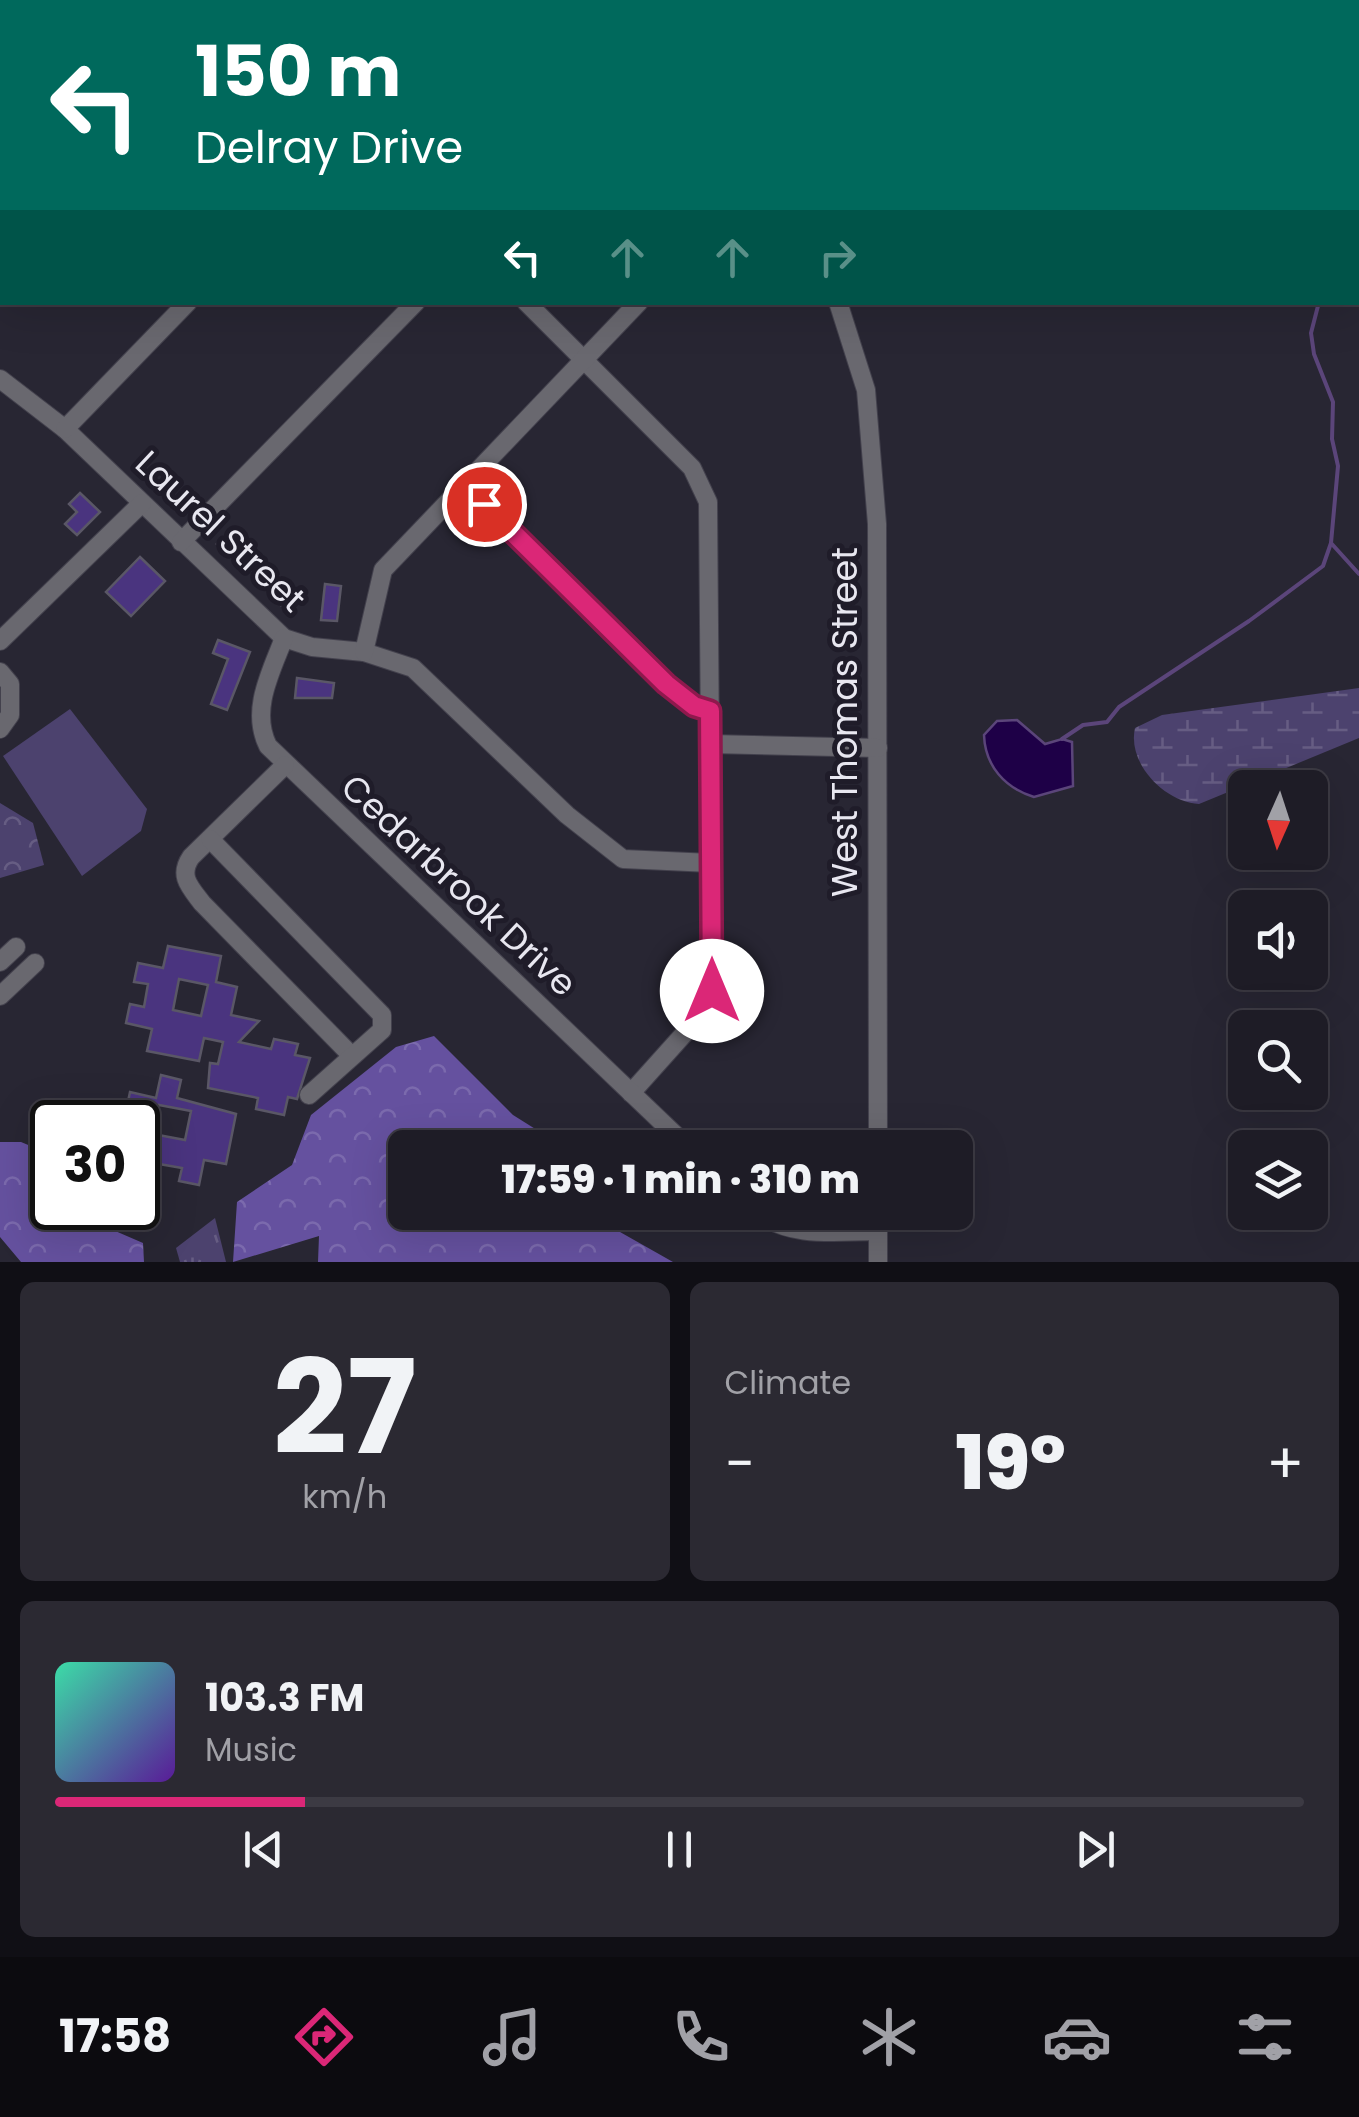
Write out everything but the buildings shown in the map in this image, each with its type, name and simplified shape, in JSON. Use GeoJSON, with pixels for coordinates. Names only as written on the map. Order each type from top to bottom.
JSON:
{"type":"FeatureCollection","features":[{"type":"Feature","properties":{"kind":"street"},"geometry":{"type":"LineString","coordinates":[[66,430],[185,305]]}},
{"type":"Feature","properties":{"kind":"street"},"geometry":{"type":"LineString","coordinates":[[181,542],[413,305]]}},
{"type":"Feature","properties":{"kind":"street"},"geometry":{"type":"LineString","coordinates":[[529,305],[702,482],[708,502],[712,991],[700,1016],[631,1093]]}},
{"type":"Feature","properties":{"kind":"street"},"geometry":{"type":"LineString","coordinates":[[364,652],[383,570],[636,305]]}},
{"type":"Feature","properties":{"kind":"street","name":"West Thomas Street"},"geometry":{"type":"LineString","coordinates":[[839,305],[866,390],[872,428],[878,748],[878,1130]]}},
{"type":"Feature","properties":{"kind":"street","name":"Laurel Street"},"geometry":{"type":"LineString","coordinates":[[0,380],[66,430],[284,638],[312,647],[364,652],[395,660],[425,678],[607,850],[640,862],[712,863]]}},
{"type":"Feature","properties":{"kind":"street"},"geometry":{"type":"LineString","coordinates":[[464,484],[652,670],[682,697],[710,711]]}},
{"type":"Feature","properties":{"kind":"street"},"geometry":{"type":"LineString","coordinates":[[0,641],[142,502]]}},
{"type":"Feature","properties":{"kind":"street","name":"Cedarbrook Drive"},"geometry":{"type":"LineString","coordinates":[[284,638],[264,692],[261,726],[268,746],[670,1130]]}},
{"type":"Feature","properties":{"kind":"street"},"geometry":{"type":"LineString","coordinates":[[0,672],[10,684],[10,715],[0,729]]}},
{"type":"Feature","properties":{"kind":"street"},"geometry":{"type":"LineString","coordinates":[[711,744],[878,748]]}},
{"type":"Feature","properties":{"kind":"street"},"geometry":{"type":"LineString","coordinates":[[285,766],[184,868],[187,884],[350,1054]]}},
{"type":"Feature","properties":{"kind":"street"},"geometry":{"type":"LineString","coordinates":[[210,839],[382,1016],[382,1030],[350,1054],[308,1095]]}},
{"type":"Feature","properties":{"kind":"street"},"geometry":{"type":"LineString","coordinates":[[0,962],[16,946]]}},
{"type":"Feature","properties":{"kind":"street"},"geometry":{"type":"LineString","coordinates":[[0,996],[35,963]]}},
{"type":"Feature","properties":{"kind":"street"},"geometry":{"type":"LineString","coordinates":[[878,1230],[878,1262]]}},
{"type":"Feature","properties":{"kind":"green space"},"geometry":{"type":"Polygon","coordinates":[[[1359,688],[1359,738],[1281,770],[1228,770],[1228,792],[1199,804],[1186,802],[1161,788],[1137,754],[1135,728],[1162,715],[1359,688]]]}},
{"type":"Feature","properties":{"kind":"green space"},"geometry":{"type":"Polygon","coordinates":[[[70,709],[147,809],[141,831],[82,876],[3,756],[70,709]]]}},
{"type":"Feature","properties":{"kind":"green space"},"geometry":{"type":"Polygon","coordinates":[[[0,803],[33,823],[44,865],[0,878],[0,803]]]}},
{"type":"Feature","properties":{"kind":"green space"},"geometry":{"type":"Polygon","coordinates":[[[434,1036],[513,1115],[537,1130],[388,1130],[388,1230],[619,1230],[673,1262],[318,1262],[319,1236],[233,1262],[237,1202],[292,1165],[311,1115],[396,1047],[434,1036]]]}},
{"type":"Feature","properties":{"kind":"green space"},"geometry":{"type":"Polygon","coordinates":[[[0,1142],[21,1142],[30,1146],[30,1230],[113,1230],[143,1243],[144,1262],[21,1262],[0,1237],[0,1142]]]}},
{"type":"Feature","properties":{"kind":"green space"},"geometry":{"type":"Polygon","coordinates":[[[215,1218],[226,1262],[180,1262],[176,1248],[215,1218]]]}},
{"type":"Feature","properties":{"kind":"shaded area"},"geometry":{"type":"Polygon","coordinates":[[[1017,720],[1045,744],[1062,739],[1072,742],[1073,786],[1034,797],[1014,788],[998,774],[988,756],[984,735],[997,721],[1017,720]]]}},
{"type":"Feature","properties":{"kind":"waterway"},"geometry":{"type":"LineString","coordinates":[[1318,305],[1311,333],[1314,354],[1333,402],[1332,439],[1338,466],[1331,543],[1359,574]]}},
{"type":"Feature","properties":{"kind":"waterway"},"geometry":{"type":"LineString","coordinates":[[1062,739],[1083,725],[1107,722],[1119,707],[1249,621],[1323,566],[1331,543]]}},
{"type":"Feature","properties":{"kind":"route"},"geometry":{"type":"LineString","coordinates":[[484,504],[666,684],[694,706],[710,711],[712,991]]}}]}
